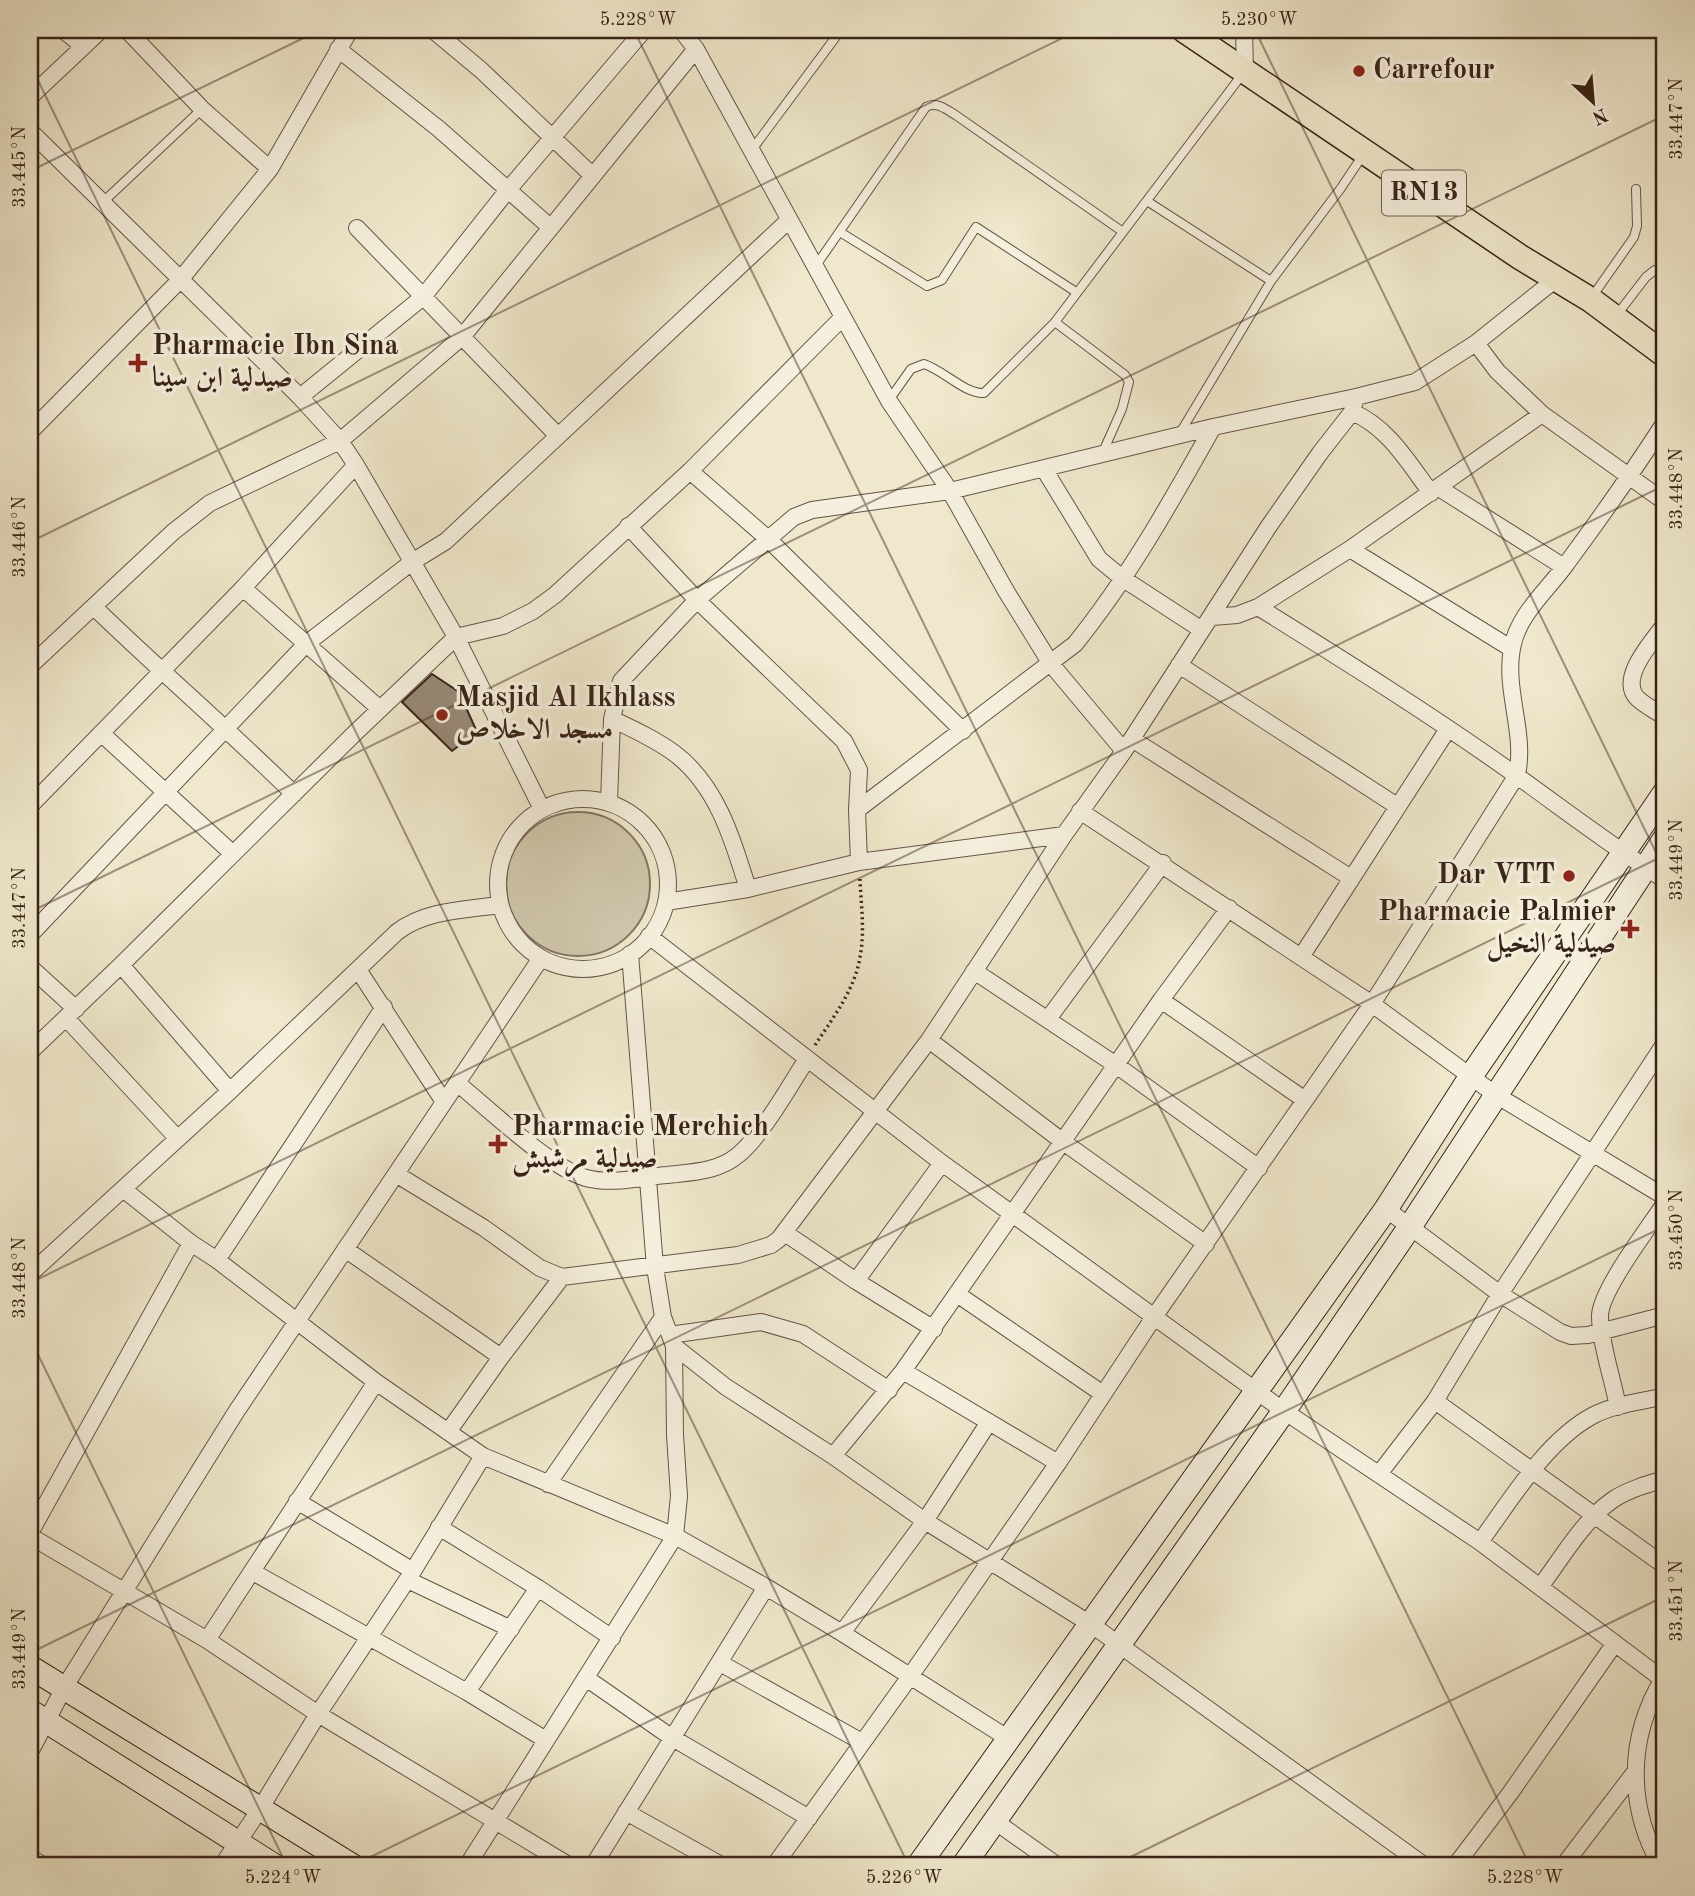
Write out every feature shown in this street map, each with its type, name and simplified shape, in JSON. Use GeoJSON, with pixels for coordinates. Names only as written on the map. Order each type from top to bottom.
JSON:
{"type":"FeatureCollection","features":[{"type":"Feature","properties":{"kind":"main road","name":"RN13"},"geometry":{"type":"LineString","coordinates":[[1184,30],[1364,153],[1591,300],[1665,355]]}},
{"type":"Feature","properties":{"kind":"street"},"geometry":{"type":"LineString","coordinates":[[63,30],[83,46]]}},
{"type":"Feature","properties":{"kind":"street"},"geometry":{"type":"LineString","coordinates":[[30,97],[100,30]]}},
{"type":"Feature","properties":{"kind":"street"},"geometry":{"type":"LineString","coordinates":[[127,30],[202,109],[270,169]]}},
{"type":"Feature","properties":{"kind":"street"},"geometry":{"type":"LineString","coordinates":[[31,428],[180,280],[270,169],[350,30]]}},
{"type":"Feature","properties":{"kind":"street"},"geometry":{"type":"LineString","coordinates":[[433,30],[481,70],[593,176]]}},
{"type":"Feature","properties":{"kind":"street"},"geometry":{"type":"LineString","coordinates":[[300,397],[423,297],[507,191],[644,30]]}},
{"type":"Feature","properties":{"kind":"street"},"geometry":{"type":"LineString","coordinates":[[681,30],[696,49],[888,401],[950,491],[1051,664],[1128,745],[1351,877]]}},
{"type":"Feature","properties":{"kind":"street"},"geometry":{"type":"LineString","coordinates":[[1244,30],[1245,71]]}},
{"type":"Feature","properties":{"kind":"street"},"geometry":{"type":"LineString","coordinates":[[30,666],[95,608],[173,532],[210,503],[278,468],[340,441],[462,337],[696,49]]}},
{"type":"Feature","properties":{"kind":"street"},"geometry":{"type":"LineString","coordinates":[[338,50],[439,129],[550,227]]}},
{"type":"Feature","properties":{"kind":"street"},"geometry":{"type":"LineString","coordinates":[[30,131],[300,397],[340,441],[456,637],[542,809]]}},
{"type":"Feature","properties":{"kind":"street"},"geometry":{"type":"LineString","coordinates":[[30,935],[166,793],[225,726],[306,644],[412,562],[446,541],[789,220]]}},
{"type":"Feature","properties":{"kind":"street"},"geometry":{"type":"LineString","coordinates":[[357,228],[558,436]]}},
{"type":"Feature","properties":{"kind":"street"},"geometry":{"type":"LineString","coordinates":[[609,802],[612,719],[621,681],[697,600],[794,517],[812,510],[950,491],[1213,427],[1354,405],[1415,382],[1476,343],[1556,279]]}},
{"type":"Feature","properties":{"kind":"street"},"geometry":{"type":"LineString","coordinates":[[30,1052],[456,637],[503,626],[533,611],[587,567],[690,471],[842,318]]}},
{"type":"Feature","properties":{"kind":"street"},"geometry":{"type":"LineString","coordinates":[[1476,343],[1514,389],[1542,414],[1665,502]]}},
{"type":"Feature","properties":{"kind":"street"},"geometry":{"type":"LineString","coordinates":[[1354,405],[1386,434],[1435,490],[1564,567]]}},
{"type":"Feature","properties":{"kind":"street"},"geometry":{"type":"LineString","coordinates":[[396,1174],[484,1228],[540,1268],[562,1277],[655,1267],[756,1251],[771,1245],[785,1233],[929,1040],[1080,811],[1128,745],[1269,526],[1354,405]]}},
{"type":"Feature","properties":{"kind":"street"},"geometry":{"type":"LineString","coordinates":[[1044,469],[1099,559],[1122,578],[1207,624],[1258,607],[1350,549],[1542,414]]}},
{"type":"Feature","properties":{"kind":"street"},"geometry":{"type":"LineString","coordinates":[[774,1866],[911,1675],[1058,1463],[1154,1317],[1372,1004],[1517,775],[1520,746],[1512,693],[1511,649],[1517,628],[1629,477],[1665,422]]}},
{"type":"Feature","properties":{"kind":"street"},"geometry":{"type":"LineString","coordinates":[[857,810],[1075,644],[1102,611],[1167,509],[1213,427]]}},
{"type":"Feature","properties":{"kind":"street"},"geometry":{"type":"LineString","coordinates":[[30,806],[243,588],[356,466]]}},
{"type":"Feature","properties":{"kind":"street"},"geometry":{"type":"LineString","coordinates":[[690,471],[767,538],[963,731]]}},
{"type":"Feature","properties":{"kind":"street"},"geometry":{"type":"LineString","coordinates":[[628,526],[697,600],[844,741],[859,770],[859,862]]}},
{"type":"Feature","properties":{"kind":"street"},"geometry":{"type":"LineString","coordinates":[[1350,549],[1511,649]]}},
{"type":"Feature","properties":{"kind":"street"},"geometry":{"type":"LineString","coordinates":[[243,588],[380,709]]}},
{"type":"Feature","properties":{"kind":"street"},"geometry":{"type":"LineString","coordinates":[[1258,607],[1517,775],[1624,854],[1665,880]]}},
{"type":"Feature","properties":{"kind":"street"},"geometry":{"type":"LineString","coordinates":[[95,608],[161,672],[225,726],[294,794]]}},
{"type":"Feature","properties":{"kind":"street"},"geometry":{"type":"LineString","coordinates":[[1665,624],[1630,678],[1630,685],[1638,699],[1665,717]]}},
{"type":"Feature","properties":{"kind":"street"},"geometry":{"type":"LineString","coordinates":[[1179,665],[1397,806]]}},
{"type":"Feature","properties":{"kind":"street"},"geometry":{"type":"LineString","coordinates":[[612,719],[647,735],[675,754],[700,778],[723,818],[748,889]]}},
{"type":"Feature","properties":{"kind":"street"},"geometry":{"type":"LineString","coordinates":[[1301,957],[1448,729]]}},
{"type":"Feature","properties":{"kind":"street"},"geometry":{"type":"LineString","coordinates":[[101,733],[233,854]]}},
{"type":"Feature","properties":{"kind":"street"},"geometry":{"type":"LineString","coordinates":[[918,1866],[1386,1209],[1471,1076],[1665,792]]}},
{"type":"Feature","properties":{"kind":"street"},"geometry":{"type":"LineString","coordinates":[[575,799],[609,802],[632,813],[650,831],[662,853],[668,877],[666,902],[657,926],[630,954],[596,968],[571,968],[541,958],[526,947],[509,928],[499,905],[499,868],[514,834],[542,809],[575,799]]}},
{"type":"Feature","properties":{"kind":"street"},"geometry":{"type":"LineString","coordinates":[[1080,811],[1163,863],[1372,1004],[1496,1095],[1665,1197]]}},
{"type":"Feature","properties":{"kind":"street"},"geometry":{"type":"LineString","coordinates":[[666,902],[748,889],[859,862],[1064,835]]}},
{"type":"Feature","properties":{"kind":"street"},"geometry":{"type":"LineString","coordinates":[[963,1866],[1284,1411],[1409,1228],[1665,838]]}},
{"type":"Feature","properties":{"kind":"street"},"geometry":{"type":"LineString","coordinates":[[1048,1019],[1163,863]]}},
{"type":"Feature","properties":{"kind":"street"},"geometry":{"type":"LineString","coordinates":[[30,1274],[409,923],[439,913],[499,905]]}},
{"type":"Feature","properties":{"kind":"street"},"geometry":{"type":"LineString","coordinates":[[833,1456],[889,1390],[934,1329],[1062,1141],[1229,908]]}},
{"type":"Feature","properties":{"kind":"street"},"geometry":{"type":"LineString","coordinates":[[649,936],[942,1163],[1284,1411],[1480,1542],[1664,1680],[1654,1695],[1640,1732],[1635,1772],[1644,1830],[1661,1866]]}},
{"type":"Feature","properties":{"kind":"street"},"geometry":{"type":"LineString","coordinates":[[467,1866],[675,1536],[680,1496],[672,1341],[663,1317],[655,1267],[630,954]]}},
{"type":"Feature","properties":{"kind":"street"},"geometry":{"type":"LineString","coordinates":[[30,1752],[37,1716],[64,1688],[236,1412],[541,958]]}},
{"type":"Feature","properties":{"kind":"street"},"geometry":{"type":"LineString","coordinates":[[121,965],[230,1091]]}},
{"type":"Feature","properties":{"kind":"street"},"geometry":{"type":"LineString","coordinates":[[30,967],[178,1139]]}},
{"type":"Feature","properties":{"kind":"street"},"geometry":{"type":"LineString","coordinates":[[359,971],[444,1102]]}},
{"type":"Feature","properties":{"kind":"street"},"geometry":{"type":"LineString","coordinates":[[974,971],[1116,1066],[1259,1168]]}},
{"type":"Feature","properties":{"kind":"street"},"geometry":{"type":"LineString","coordinates":[[1161,1000],[1305,1100]]}},
{"type":"Feature","properties":{"kind":"street"},"geometry":{"type":"LineString","coordinates":[[217,1259],[384,1007]]}},
{"type":"Feature","properties":{"kind":"street"},"geometry":{"type":"LineString","coordinates":[[929,1040],[1062,1141],[1206,1244]]}},
{"type":"Feature","properties":{"kind":"street"},"geometry":{"type":"LineString","coordinates":[[1380,1474],[1435,1401],[1500,1294],[1665,1043]]}},
{"type":"Feature","properties":{"kind":"street"},"geometry":{"type":"LineString","coordinates":[[457,1083],[561,1166],[586,1178],[609,1180],[704,1171],[722,1165],[738,1155],[752,1141],[807,1059]]}},
{"type":"Feature","properties":{"kind":"street"},"geometry":{"type":"LineString","coordinates":[[856,1282],[942,1163]]}},
{"type":"Feature","properties":{"kind":"street"},"geometry":{"type":"LineString","coordinates":[[122,1189],[376,1382],[482,1456],[675,1536],[842,1633],[1009,1739]]}},
{"type":"Feature","properties":{"kind":"street"},"geometry":{"type":"LineString","coordinates":[[1618,1407],[1600,1315],[1605,1297],[1665,1203]]}},
{"type":"Feature","properties":{"kind":"street"},"geometry":{"type":"LineString","coordinates":[[1386,1209],[1500,1294],[1560,1332],[1571,1336],[1602,1332],[1665,1315]]}},
{"type":"Feature","properties":{"kind":"street"},"geometry":{"type":"LineString","coordinates":[[785,1233],[856,1282],[934,1329]]}},
{"type":"Feature","properties":{"kind":"street"},"geometry":{"type":"LineString","coordinates":[[191,1243],[30,1534],[207,1640],[318,1714],[570,1866]]}},
{"type":"Feature","properties":{"kind":"street"},"geometry":{"type":"LineString","coordinates":[[345,1249],[501,1357]]}},
{"type":"Feature","properties":{"kind":"street"},"geometry":{"type":"LineString","coordinates":[[448,1432],[562,1277]]}},
{"type":"Feature","properties":{"kind":"street"},"geometry":{"type":"LineString","coordinates":[[957,1294],[1103,1394]]}},
{"type":"Feature","properties":{"kind":"street"},"geometry":{"type":"LineString","coordinates":[[548,1483],[663,1317]]}},
{"type":"Feature","properties":{"kind":"street"},"geometry":{"type":"LineString","coordinates":[[672,1341],[761,1322],[803,1334],[889,1390]]}},
{"type":"Feature","properties":{"kind":"street"},"geometry":{"type":"LineString","coordinates":[[672,1341],[726,1387],[833,1456],[925,1521],[1092,1625],[1425,1866]]}},
{"type":"Feature","properties":{"kind":"street"},"geometry":{"type":"LineString","coordinates":[[903,1371],[1058,1463]]}},
{"type":"Feature","properties":{"kind":"street"},"geometry":{"type":"LineString","coordinates":[[207,1640],[376,1382]]}},
{"type":"Feature","properties":{"kind":"street"},"geometry":{"type":"LineString","coordinates":[[1480,1542],[1531,1470],[1590,1417],[1665,1396]]}},
{"type":"Feature","properties":{"kind":"street"},"geometry":{"type":"LineString","coordinates":[[1435,1401],[1665,1566]]}},
{"type":"Feature","properties":{"kind":"street"},"geometry":{"type":"LineString","coordinates":[[842,1633],[925,1521],[989,1422]]}},
{"type":"Feature","properties":{"kind":"street"},"geometry":{"type":"LineString","coordinates":[[222,1866],[318,1714],[410,1576],[482,1456]]}},
{"type":"Feature","properties":{"kind":"street"},"geometry":{"type":"LineString","coordinates":[[1540,1587],[1594,1517],[1616,1498],[1641,1486],[1665,1479]]}},
{"type":"Feature","properties":{"kind":"street"},"geometry":{"type":"LineString","coordinates":[[297,1501],[410,1576],[511,1629]]}},
{"type":"Feature","properties":{"kind":"street"},"geometry":{"type":"LineString","coordinates":[[439,1527],[538,1588],[612,1638]]}},
{"type":"Feature","properties":{"kind":"street"},"geometry":{"type":"LineString","coordinates":[[253,1572],[370,1636],[546,1740]]}},
{"type":"Feature","properties":{"kind":"street"},"geometry":{"type":"LineString","coordinates":[[593,1866],[766,1587]]}},
{"type":"Feature","properties":{"kind":"street"},"geometry":{"type":"LineString","coordinates":[[467,1692],[538,1588]]}},
{"type":"Feature","properties":{"kind":"street"},"geometry":{"type":"LineString","coordinates":[[1455,1866],[1511,1792],[1615,1643]]}},
{"type":"Feature","properties":{"kind":"street"},"geometry":{"type":"LineString","coordinates":[[720,1664],[862,1742]]}},
{"type":"Feature","properties":{"kind":"street"},"geometry":{"type":"LineString","coordinates":[[30,1667],[352,1866]]}},
{"type":"Feature","properties":{"kind":"street"},"geometry":{"type":"LineString","coordinates":[[586,1678],[671,1737],[809,1818]]}},
{"type":"Feature","properties":{"kind":"street"},"geometry":{"type":"LineString","coordinates":[[37,1716],[275,1866]]}},
{"type":"Feature","properties":{"kind":"street"},"geometry":{"type":"LineString","coordinates":[[1563,1866],[1635,1772]]}},
{"type":"Feature","properties":{"kind":"street"},"geometry":{"type":"LineString","coordinates":[[626,1812],[723,1866]]}},
{"type":"Feature","properties":{"kind":"street"},"geometry":{"type":"LineString","coordinates":[[996,1822],[1058,1866]]}},
{"type":"Feature","properties":{"kind":"street"},"geometry":{"type":"LineString","coordinates":[[30,1857],[44,1866]]}},
{"type":"Feature","properties":{"kind":"lane"},"geometry":{"type":"LineString","coordinates":[[751,151],[838,34]]}},
{"type":"Feature","properties":{"kind":"lane"},"geometry":{"type":"LineString","coordinates":[[888,401],[911,369],[924,363],[970,391],[984,393],[1055,322],[1245,71]]}},
{"type":"Feature","properties":{"kind":"lane"},"geometry":{"type":"LineString","coordinates":[[815,268],[926,107],[931,105],[939,105],[957,116],[1123,232]]}},
{"type":"Feature","properties":{"kind":"lane"},"geometry":{"type":"LineString","coordinates":[[102,203],[202,109]]}},
{"type":"Feature","properties":{"kind":"lane"},"geometry":{"type":"LineString","coordinates":[[1178,436],[1271,281],[1364,153]]}},
{"type":"Feature","properties":{"kind":"lane"},"geometry":{"type":"LineString","coordinates":[[1591,300],[1634,237],[1638,214],[1636,189]]}},
{"type":"Feature","properties":{"kind":"lane"},"geometry":{"type":"LineString","coordinates":[[1147,201],[1271,281]]}},
{"type":"Feature","properties":{"kind":"lane"},"geometry":{"type":"LineString","coordinates":[[840,232],[927,286],[942,280],[976,228],[1076,292]]}},
{"type":"Feature","properties":{"kind":"lane"},"geometry":{"type":"LineString","coordinates":[[1615,318],[1646,277],[1655,270],[1665,272]]}},
{"type":"Feature","properties":{"kind":"lane"},"geometry":{"type":"LineString","coordinates":[[1055,322],[1125,375],[1129,382],[1122,409],[1102,454]]}},
{"type":"Feature","properties":{"kind":"path"},"geometry":{"type":"LineString","coordinates":[[807,1059],[840,1007],[855,976],[863,926],[859,862]]}},
{"type":"Feature","properties":{"kind":"shaded area"},"geometry":{"type":"Polygon","coordinates":[[[578,812],[605,818],[629,833],[644,857],[650,884],[644,911],[629,935],[605,950],[578,956],[551,950],[527,935],[512,911],[506,884],[512,857],[527,833],[551,818],[578,812]]]}},
{"type":"Feature","properties":{"kind":"building","name":"Masjid Al Ikhlass مسجد الاخلاص"},"geometry":{"type":"Polygon","coordinates":[[[432,674],[459,692],[477,732],[452,751],[402,702],[432,674]]]}},
{"type":"Feature","properties":{"kind":"place","name":"Carrefour"},"geometry":{"type":"Point","coordinates":[1359,71]}},
{"type":"Feature","properties":{"kind":"place","name":"Pharmacie Ibn Sina صيدلية ابن سينا"},"geometry":{"type":"Point","coordinates":[138,363]}},
{"type":"Feature","properties":{"kind":"place","name":"Masjid Al Ikhlass مسجد الاخلاص"},"geometry":{"type":"Point","coordinates":[442,715]}},
{"type":"Feature","properties":{"kind":"place","name":"Dar VTT"},"geometry":{"type":"Point","coordinates":[1569,876]}},
{"type":"Feature","properties":{"kind":"place","name":"Pharmacie Palmier صيدلية النخيل"},"geometry":{"type":"Point","coordinates":[1630,929]}},
{"type":"Feature","properties":{"kind":"place","name":"Pharmacie Merchich صيدلية مرشيش"},"geometry":{"type":"Point","coordinates":[498,1144]}}]}
